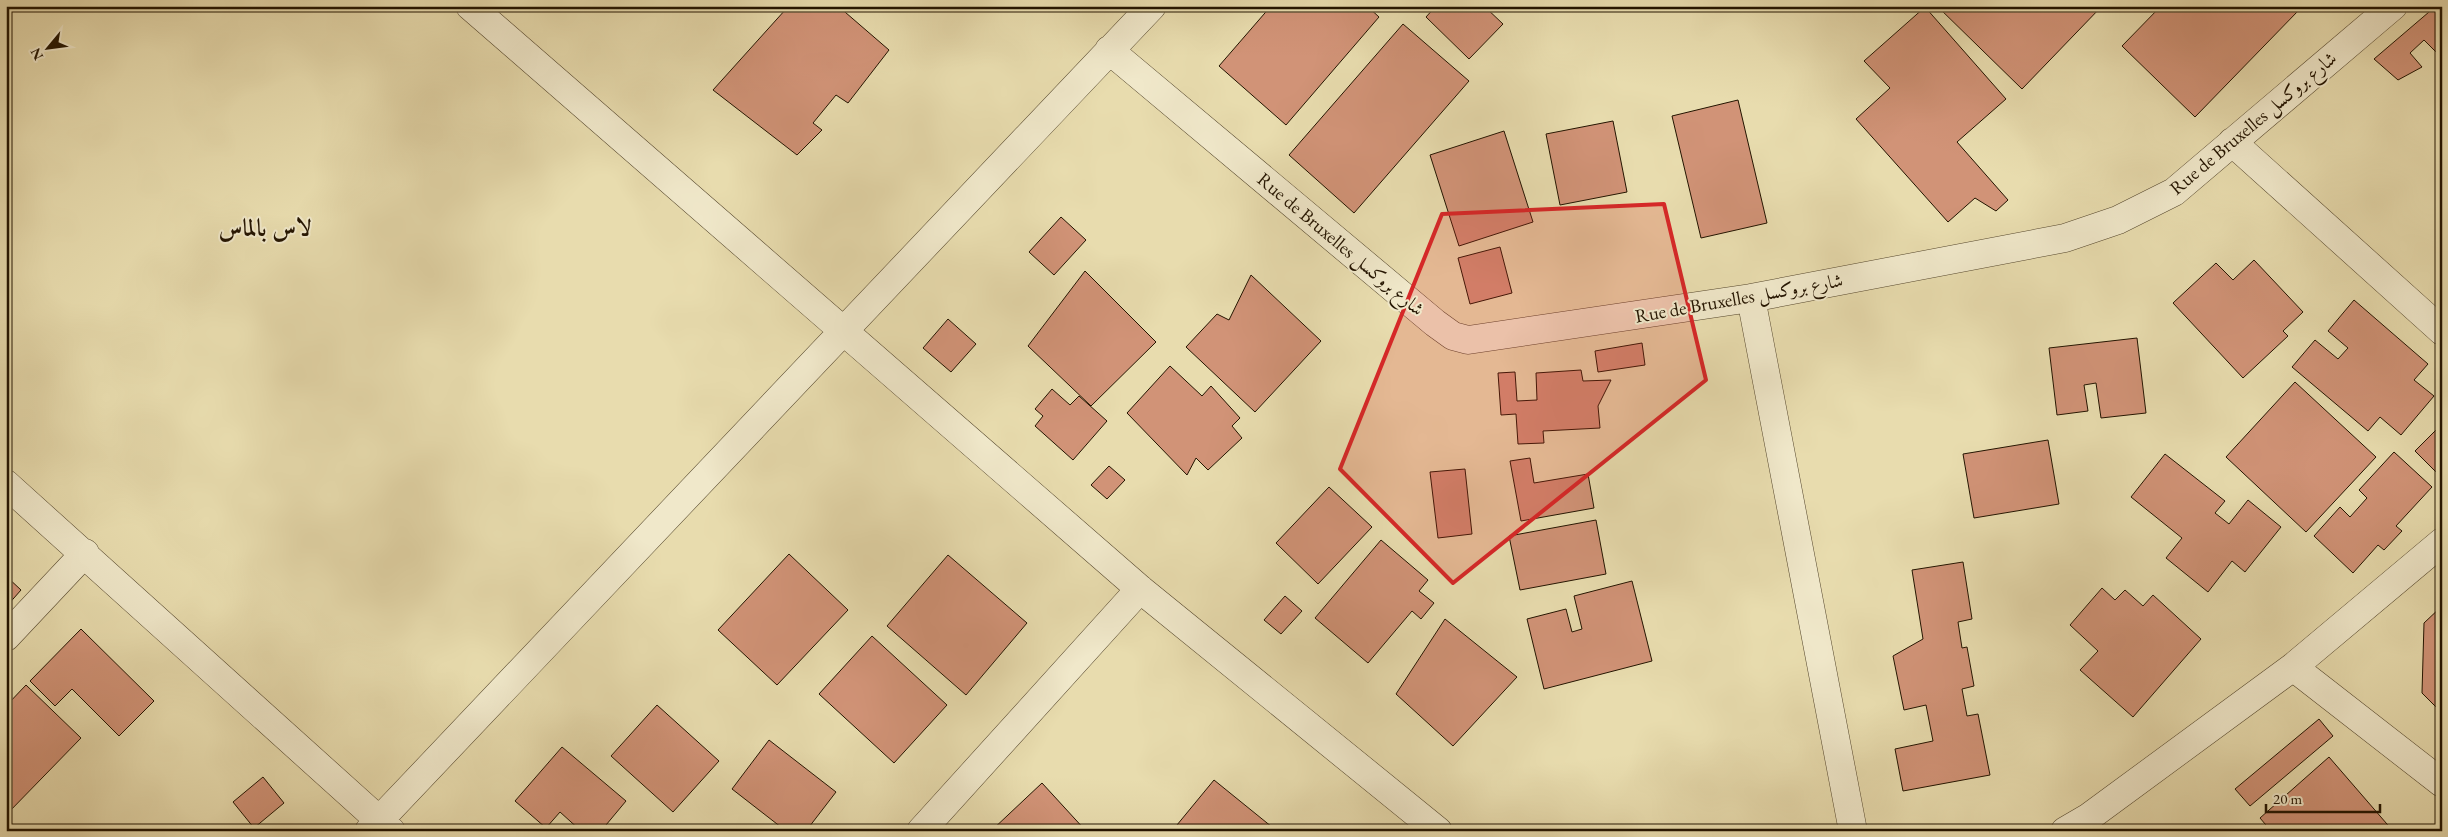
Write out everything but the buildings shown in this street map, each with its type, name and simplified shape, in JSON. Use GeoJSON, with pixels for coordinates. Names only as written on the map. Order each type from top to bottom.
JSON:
{"type":"FeatureCollection","features":[{"type":"Feature","properties":{"kind":"street"},"geometry":{"type":"LineString","coordinates":[[470,6],[1140,589],[1422,826]]}},
{"type":"Feature","properties":{"kind":"street"},"geometry":{"type":"LineString","coordinates":[[6,484],[85,553],[380,827],[842,331],[1152,6]]}},
{"type":"Feature","properties":{"kind":"street","name":"Rue de Bruxelles شارع بروكسل"},"geometry":{"type":"LineString","coordinates":[[1109,50],[1435,323],[1453,336],[1468,340],[1751,298],[2065,238],[2118,220],[2174,192],[2393,6]]}},
{"type":"Feature","properties":{"kind":"street"},"geometry":{"type":"LineString","coordinates":[[2232,142],[2442,331]]}},
{"type":"Feature","properties":{"kind":"street"},"geometry":{"type":"LineString","coordinates":[[1751,298],[1854,831]]}},
{"type":"Feature","properties":{"kind":"street"},"geometry":{"type":"LineString","coordinates":[[2066,831],[2089,817],[2293,666],[2442,542]]}},
{"type":"Feature","properties":{"kind":"street"},"geometry":{"type":"LineString","coordinates":[[6,637],[85,553]]}},
{"type":"Feature","properties":{"kind":"street"},"geometry":{"type":"LineString","coordinates":[[921,831],[1140,589]]}},
{"type":"Feature","properties":{"kind":"street"},"geometry":{"type":"LineString","coordinates":[[2293,666],[2442,783]]}},
{"type":"Feature","properties":{"kind":"highlighted area"},"geometry":{"type":"Polygon","coordinates":[[[1664,204],[1706,380],[1453,583],[1340,469],[1442,214],[1664,204]]]}},
{"type":"Feature","properties":{"kind":"district","name":"لاس بالماس"},"geometry":{"type":"Point","coordinates":[265,227]}}]}
